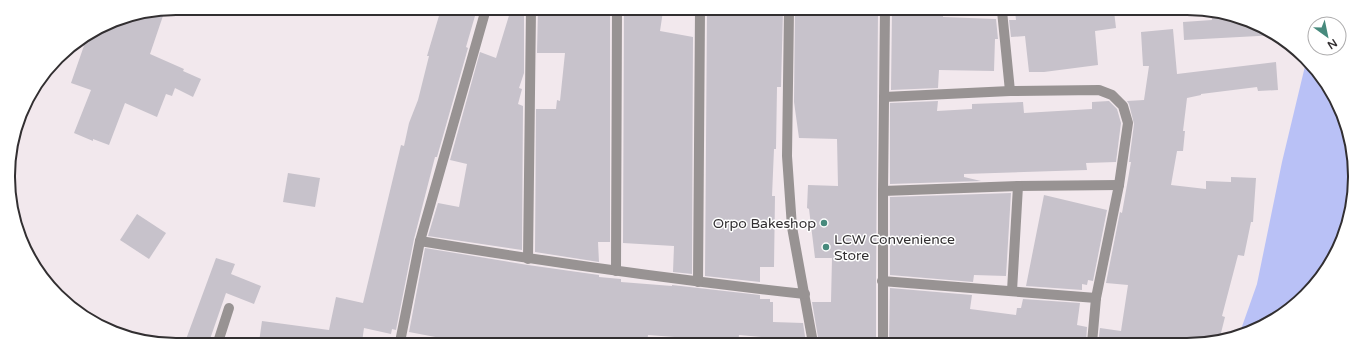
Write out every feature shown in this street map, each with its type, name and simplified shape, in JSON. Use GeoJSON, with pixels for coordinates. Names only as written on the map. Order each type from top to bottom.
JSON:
{"type":"FeatureCollection","features":[{"type":"Feature","properties":{"kind":"street"},"geometry":{"type":"LineString","coordinates":[[401,338],[420,241],[484,15]]}},
{"type":"Feature","properties":{"kind":"street"},"geometry":{"type":"LineString","coordinates":[[528,259],[531,15]]}},
{"type":"Feature","properties":{"kind":"street"},"geometry":{"type":"LineString","coordinates":[[616,271],[617,15]]}},
{"type":"Feature","properties":{"kind":"street"},"geometry":{"type":"LineString","coordinates":[[698,282],[700,15]]}},
{"type":"Feature","properties":{"kind":"street"},"geometry":{"type":"LineString","coordinates":[[789,15],[786,156],[792,227],[812,338]]}},
{"type":"Feature","properties":{"kind":"street"},"geometry":{"type":"LineString","coordinates":[[883,338],[882,281],[886,15]]}},
{"type":"Feature","properties":{"kind":"street"},"geometry":{"type":"LineString","coordinates":[[1002,15],[1010,91]]}},
{"type":"Feature","properties":{"kind":"street"},"geometry":{"type":"LineString","coordinates":[[884,97],[1010,91],[1099,90],[1112,95],[1123,106],[1128,123],[1119,184],[1096,298],[1092,338]]}},
{"type":"Feature","properties":{"kind":"street"},"geometry":{"type":"LineString","coordinates":[[883,191],[1119,184]]}},
{"type":"Feature","properties":{"kind":"street"},"geometry":{"type":"LineString","coordinates":[[1012,291],[1018,186]]}},
{"type":"Feature","properties":{"kind":"street"},"geometry":{"type":"LineString","coordinates":[[420,241],[528,259],[698,282],[805,294]]}},
{"type":"Feature","properties":{"kind":"street"},"geometry":{"type":"LineString","coordinates":[[882,281],[1096,298]]}},
{"type":"Feature","properties":{"kind":"street"},"geometry":{"type":"LineString","coordinates":[[219,338],[229,308]]}},
{"type":"Feature","properties":{"kind":"water"},"geometry":{"type":"Polygon","coordinates":[[[1305,66],[1315,78],[1331,105],[1336,115],[1345,145],[1348,166],[1348,187],[1345,208],[1336,238],[1315,275],[1301,291],[1285,305],[1258,321],[1241,328],[1257,284],[1282,162],[1305,66]]]}},
{"type":"Feature","properties":{"kind":"building"},"geometry":{"type":"Polygon","coordinates":[[[163,15],[150,54],[184,69],[183,71],[201,79],[193,97],[175,88],[172,96],[166,94],[157,117],[125,103],[109,145],[93,139],[93,141],[74,133],[91,90],[71,83],[85,44],[115,27],[145,18],[163,15]]]}},
{"type":"Feature","properties":{"kind":"building"},"geometry":{"type":"Polygon","coordinates":[[[439,15],[475,15],[466,47],[468,48],[437,157],[435,157],[414,239],[396,330],[392,329],[391,334],[364,328],[363,338],[260,338],[262,321],[329,330],[336,297],[363,303],[401,145],[404,146],[409,123],[418,100],[429,56],[427,56],[439,15]]]}},
{"type":"Feature","properties":{"kind":"building"},"geometry":{"type":"Polygon","coordinates":[[[509,15],[524,15],[524,73],[519,88],[522,89],[518,104],[523,106],[522,250],[428,236],[438,203],[459,207],[467,164],[450,160],[480,52],[496,58],[509,15]]]}},
{"type":"Feature","properties":{"kind":"building"},"geometry":{"type":"Polygon","coordinates":[[[538,15],[610,15],[610,242],[598,242],[599,262],[535,252],[536,109],[556,109],[557,100],[560,101],[565,53],[537,53],[538,15]]]}},
{"type":"Feature","properties":{"kind":"building"},"geometry":{"type":"Polygon","coordinates":[[[624,15],[662,15],[660,31],[693,37],[692,274],[673,272],[674,246],[623,243],[624,15]]]}},
{"type":"Feature","properties":{"kind":"building"},"geometry":{"type":"Polygon","coordinates":[[[707,15],[783,15],[781,87],[777,87],[776,149],[774,149],[772,196],[775,196],[774,267],[760,267],[760,282],[705,276],[707,15]]]}},
{"type":"Feature","properties":{"kind":"building"},"geometry":{"type":"Polygon","coordinates":[[[795,15],[878,15],[876,338],[818,338],[812,302],[831,302],[832,258],[815,258],[809,209],[807,208],[808,185],[838,186],[837,139],[799,138],[794,102],[795,15]]]}},
{"type":"Feature","properties":{"kind":"building"},"geometry":{"type":"Polygon","coordinates":[[[892,15],[943,15],[943,17],[996,19],[998,39],[995,39],[994,71],[939,70],[938,88],[891,90],[892,15]]]}},
{"type":"Feature","properties":{"kind":"building"},"geometry":{"type":"Polygon","coordinates":[[[1015,15],[1114,15],[1116,28],[1095,31],[1098,65],[1044,72],[1029,72],[1025,36],[1011,37],[1009,20],[1016,20],[1015,15]]]}},
{"type":"Feature","properties":{"kind":"building"},"geometry":{"type":"Polygon","coordinates":[[[1212,17],[1218,18],[1248,27],[1265,36],[1184,40],[1183,22],[1212,20],[1212,17]]]}},
{"type":"Feature","properties":{"kind":"building"},"geometry":{"type":"Polygon","coordinates":[[[1173,29],[1177,74],[1276,62],[1278,90],[1258,91],[1257,87],[1201,94],[1187,98],[1183,131],[1185,131],[1183,151],[1177,151],[1171,185],[1206,189],[1206,181],[1231,182],[1231,177],[1256,178],[1253,222],[1251,222],[1244,256],[1238,255],[1222,316],[1225,317],[1221,334],[1218,335],[1197,338],[1099,338],[1100,328],[1121,331],[1128,285],[1106,283],[1120,212],[1122,213],[1131,162],[1129,162],[1134,124],[1127,101],[1144,100],[1149,66],[1143,66],[1141,32],[1173,29]]]}},
{"type":"Feature","properties":{"kind":"building"},"geometry":{"type":"Polygon","coordinates":[[[938,101],[937,111],[972,109],[972,104],[1023,102],[1024,113],[1092,109],[1092,102],[1109,101],[1117,109],[1121,123],[1116,162],[1086,163],[1087,170],[964,174],[964,177],[981,181],[890,184],[890,103],[938,101]]]}},
{"type":"Feature","properties":{"kind":"building"},"geometry":{"type":"Polygon","coordinates":[[[288,173],[320,178],[315,207],[283,202],[288,173]]]}},
{"type":"Feature","properties":{"kind":"building"},"geometry":{"type":"Polygon","coordinates":[[[1011,193],[1006,276],[974,275],[973,282],[890,275],[890,197],[1011,193]]]}},
{"type":"Feature","properties":{"kind":"building"},"geometry":{"type":"Polygon","coordinates":[[[1044,195],[1107,210],[1093,281],[1088,280],[1087,285],[1082,284],[1082,290],[1026,286],[1044,195]]]}},
{"type":"Feature","properties":{"kind":"building"},"geometry":{"type":"Polygon","coordinates":[[[137,214],[166,233],[149,259],[120,240],[137,214]]]}},
{"type":"Feature","properties":{"kind":"building"},"geometry":{"type":"Polygon","coordinates":[[[425,248],[599,275],[599,277],[621,279],[621,282],[672,285],[760,295],[760,299],[770,299],[770,302],[773,302],[773,322],[803,323],[805,338],[774,338],[739,335],[739,338],[688,338],[648,335],[648,338],[441,338],[409,332],[425,248]]]}},
{"type":"Feature","properties":{"kind":"building"},"geometry":{"type":"Polygon","coordinates":[[[216,258],[235,264],[231,274],[261,286],[254,304],[226,293],[210,338],[186,338],[216,258]]]}},
{"type":"Feature","properties":{"kind":"building"},"geometry":{"type":"Polygon","coordinates":[[[890,288],[972,295],[970,309],[1016,315],[1017,308],[1021,308],[1023,299],[1080,303],[1077,325],[1087,327],[1086,338],[889,338],[890,288]]]}},
{"type":"Feature","properties":{"kind":"place","name":"Orpo Bakeshop"},"geometry":{"type":"Point","coordinates":[824,223]}},
{"type":"Feature","properties":{"kind":"place","name":"LCW Convenience Store"},"geometry":{"type":"Point","coordinates":[826,247]}}]}
